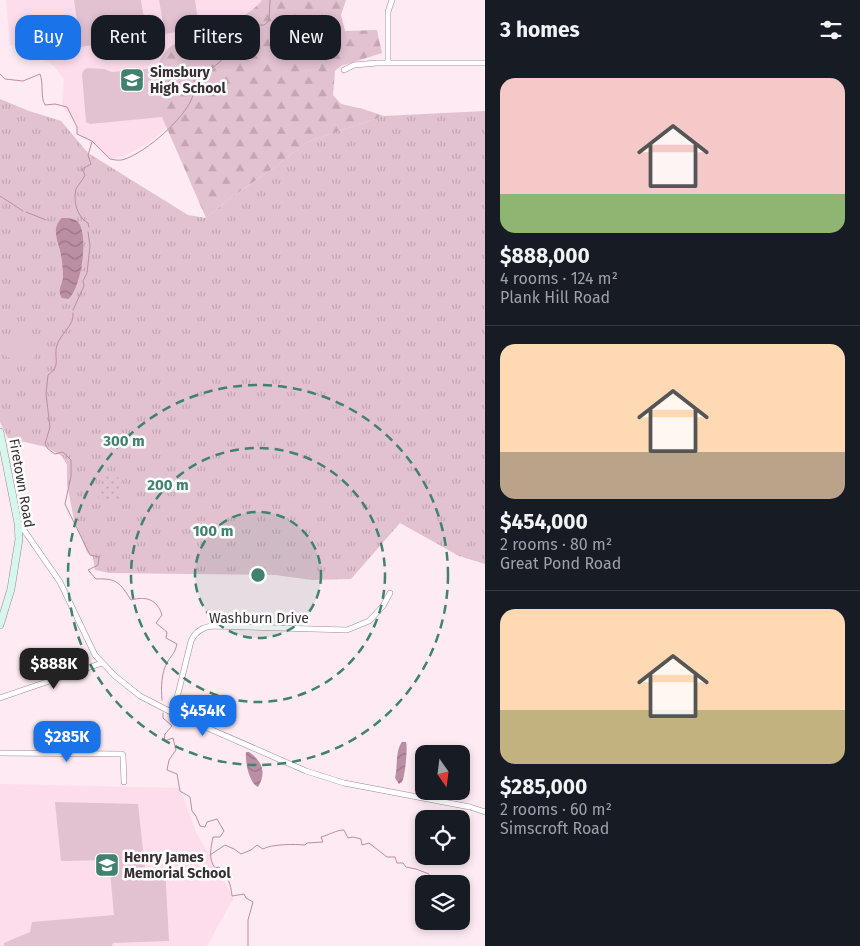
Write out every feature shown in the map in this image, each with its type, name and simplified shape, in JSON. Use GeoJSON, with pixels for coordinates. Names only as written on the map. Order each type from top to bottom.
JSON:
{"type":"FeatureCollection","features":[{"type":"Feature","properties":{"kind":"street"},"geometry":{"type":"LineString","coordinates":[[388,62],[388,12],[392,0]]}},
{"type":"Feature","properties":{"kind":"street"},"geometry":{"type":"LineString","coordinates":[[344,70],[354,65],[388,62],[485,62]]}},
{"type":"Feature","properties":{"kind":"street","name":"Firetown Road"},"geometry":{"type":"LineString","coordinates":[[0,432],[18,523],[19,539],[9,600],[0,625]]}},
{"type":"Feature","properties":{"kind":"street"},"geometry":{"type":"LineString","coordinates":[[18,523],[60,582],[95,655],[140,696],[170,712],[318,776],[344,783],[470,807],[485,812]]}},
{"type":"Feature","properties":{"kind":"street","name":"Washburn Drive"},"geometry":{"type":"LineString","coordinates":[[170,712],[178,694],[194,634],[202,629],[213,626],[346,630],[370,621],[383,606],[390,593]]}},
{"type":"Feature","properties":{"kind":"street"},"geometry":{"type":"LineString","coordinates":[[0,698],[102,663]]}},
{"type":"Feature","properties":{"kind":"street"},"geometry":{"type":"LineString","coordinates":[[0,753],[122,754],[124,782]]}},
{"type":"Feature","properties":{"kind":"shaded area","name":"Simsbury High School"},"geometry":{"type":"Polygon","coordinates":[[[6,0],[320,0],[302,15],[270,15],[270,42],[260,50],[260,15],[175,15],[175,60],[248,60],[148,143],[124,156],[111,159],[105,156],[94,144],[77,134],[77,124],[62,105],[64,79],[54,66],[43,60],[81,60],[81,15],[15,15],[15,46],[10,45],[6,0]]]}},
{"type":"Feature","properties":{"kind":"shaded area","name":"Henry James Memorial School"},"geometry":{"type":"Polygon","coordinates":[[[0,784],[180,788],[196,832],[234,899],[207,946],[0,946],[0,784]]]}},
{"type":"Feature","properties":{"kind":"green space"},"geometry":{"type":"Polygon","coordinates":[[[74,0],[141,0],[144,15],[91,15],[91,45],[81,47],[81,15],[76,15],[74,0]]]}},
{"type":"Feature","properties":{"kind":"green space"},"geometry":{"type":"Polygon","coordinates":[[[159,0],[195,0],[197,15],[175,15],[175,32],[165,34],[165,15],[162,15],[159,0]]]}},
{"type":"Feature","properties":{"kind":"green space"},"geometry":{"type":"Polygon","coordinates":[[[262,0],[346,0],[341,15],[345,31],[377,30],[382,53],[341,66],[335,71],[333,95],[341,104],[384,116],[307,142],[206,218],[162,117],[160,78],[157,68],[160,60],[165,60],[165,52],[175,44],[175,60],[260,60],[260,15],[244,15],[262,0]]]}},
{"type":"Feature","properties":{"kind":"green space"},"geometry":{"type":"Polygon","coordinates":[[[87,68],[104,69],[112,72],[157,68],[165,115],[162,117],[90,124],[86,122],[82,74],[87,68]]]}},
{"type":"Feature","properties":{"kind":"green space"},"geometry":{"type":"Polygon","coordinates":[[[0,99],[61,121],[88,153],[188,215],[206,218],[307,142],[384,116],[485,111],[485,564],[459,556],[400,523],[351,579],[312,580],[275,575],[109,573],[95,570],[93,557],[87,552],[74,520],[67,484],[67,465],[62,456],[46,447],[8,438],[0,422],[0,99]]]}},
{"type":"Feature","properties":{"kind":"green space"},"geometry":{"type":"Polygon","coordinates":[[[12,334],[38,347],[39,349],[29,367],[4,355],[12,334]]]}},
{"type":"Feature","properties":{"kind":"green space"},"geometry":{"type":"Polygon","coordinates":[[[101,476],[122,478],[120,501],[98,499],[101,476]]]}},
{"type":"Feature","properties":{"kind":"green space"},"geometry":{"type":"Polygon","coordinates":[[[55,802],[138,804],[145,868],[165,869],[169,941],[113,943],[112,946],[4,946],[4,943],[30,932],[32,922],[114,915],[109,860],[61,861],[55,802]]]}},
{"type":"Feature","properties":{"kind":"water"},"geometry":{"type":"Polygon","coordinates":[[[62,218],[77,221],[81,227],[83,237],[80,274],[73,294],[68,299],[62,298],[60,295],[63,270],[56,227],[62,218]]]}},
{"type":"Feature","properties":{"kind":"water"},"geometry":{"type":"Polygon","coordinates":[[[402,742],[406,742],[407,745],[403,779],[399,784],[395,778],[398,754],[402,742]]]}},
{"type":"Feature","properties":{"kind":"water"},"geometry":{"type":"Polygon","coordinates":[[[246,752],[253,755],[262,767],[261,782],[258,787],[252,781],[248,772],[246,752]]]}},
{"type":"Feature","properties":{"kind":"waterway"},"geometry":{"type":"LineString","coordinates":[[0,74],[5,79],[23,81],[40,74],[45,105],[55,104],[67,107],[77,127],[77,134],[92,141],[110,159],[123,160],[143,149],[173,125],[192,98],[195,75],[212,68],[221,61],[246,25],[264,25],[269,21],[270,0]]}},
{"type":"Feature","properties":{"kind":"waterway"},"geometry":{"type":"LineString","coordinates":[[89,227],[88,223],[79,213],[75,194],[85,175],[82,169],[91,164],[88,155],[92,142]]}},
{"type":"Feature","properties":{"kind":"waterway"},"geometry":{"type":"LineString","coordinates":[[0,196],[23,211]]}},
{"type":"Feature","properties":{"kind":"waterway"},"geometry":{"type":"LineString","coordinates":[[26,212],[46,220]]}},
{"type":"Feature","properties":{"kind":"waterway"},"geometry":{"type":"LineString","coordinates":[[73,310],[84,286],[83,281],[87,273],[90,246],[88,232]]}},
{"type":"Feature","properties":{"kind":"waterway"},"geometry":{"type":"LineString","coordinates":[[73,313],[72,322],[57,345],[55,368],[48,375],[46,394],[50,427],[45,444],[55,454],[63,452],[71,460],[71,476],[65,504],[90,555],[99,557],[98,565],[88,570],[96,579],[109,579],[117,583],[124,589],[131,600],[141,598],[154,602],[162,615],[156,623],[167,632],[166,638],[177,644],[164,670],[162,700]]}},
{"type":"Feature","properties":{"kind":"waterway"},"geometry":{"type":"LineString","coordinates":[[163,713],[163,718],[172,726],[165,734],[164,741],[173,738],[176,750],[169,760],[167,770],[177,774],[180,791],[190,797],[192,811],[200,826],[205,827],[207,822],[217,819],[224,831],[220,837],[213,837],[211,861],[215,868],[219,867],[227,877],[232,896],[244,894],[246,898],[253,902],[248,920],[248,946]]}},
{"type":"Feature","properties":{"kind":"waterway"},"geometry":{"type":"LineString","coordinates":[[210,855],[225,845],[241,854],[257,845],[263,849],[277,845],[305,845],[307,843],[323,842],[321,837],[344,830],[348,838],[361,839],[362,845],[369,843],[387,857],[395,857],[397,863],[403,863],[406,867],[429,875]]}},
{"type":"Feature","properties":{"kind":"place","name":"Simsbury High School"},"geometry":{"type":"Point","coordinates":[132,80]}},
{"type":"Feature","properties":{"kind":"place","name":"Henry James Memorial School"},"geometry":{"type":"Point","coordinates":[107,865]}}]}
